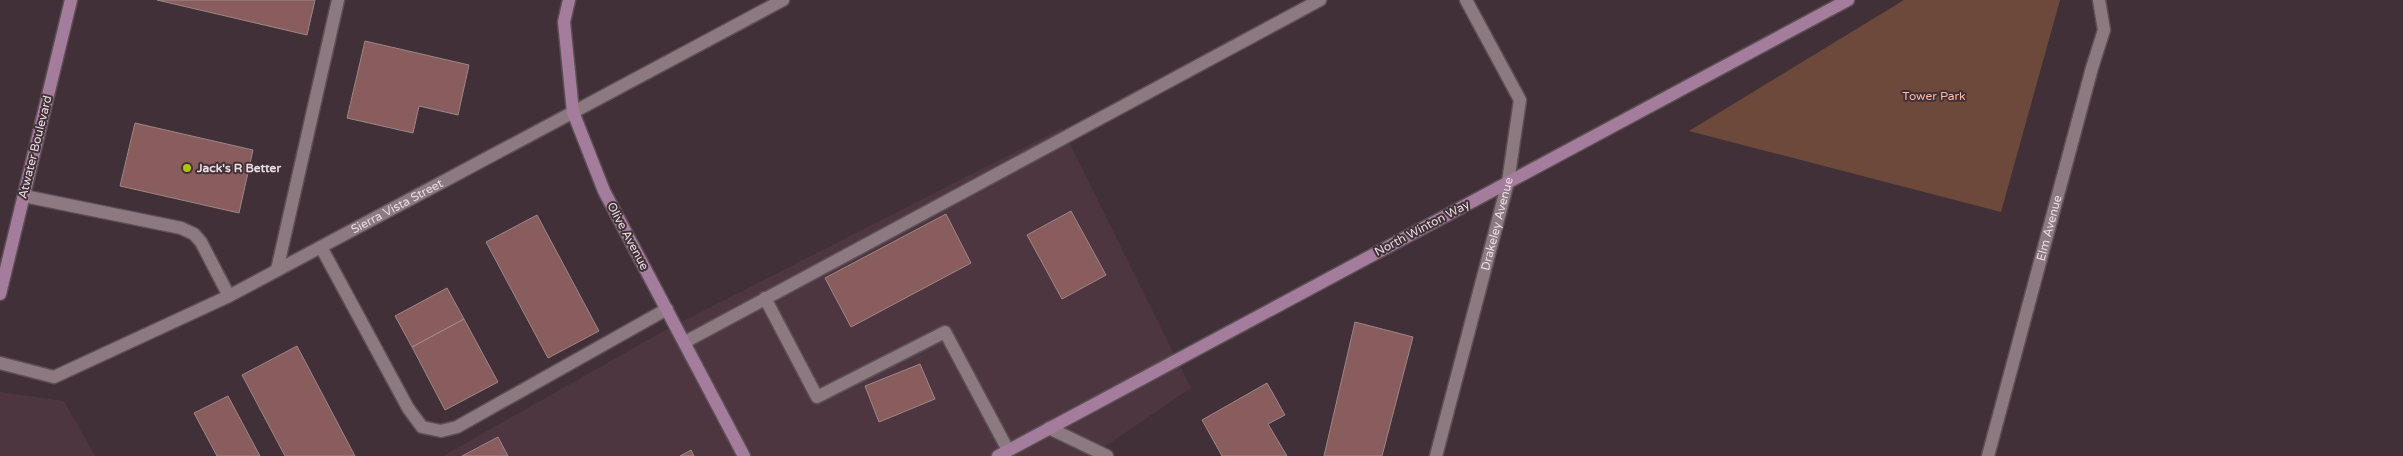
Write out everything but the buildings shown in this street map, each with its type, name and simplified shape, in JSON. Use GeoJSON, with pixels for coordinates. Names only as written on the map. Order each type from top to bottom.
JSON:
{"type":"FeatureCollection","features":[{"type":"Feature","properties":{"kind":"main road","name":"Atwater Boulevard"},"geometry":{"type":"LineString","coordinates":[[0,294],[71,0]]}},
{"type":"Feature","properties":{"kind":"main road","name":"Olive Avenue"},"geometry":{"type":"LineString","coordinates":[[569,0],[564,22],[573,112],[604,191],[744,456]]}},
{"type":"Feature","properties":{"kind":"main road","name":"North Winton Way"},"geometry":{"type":"LineString","coordinates":[[1005,454],[1049,428],[1848,0]]}},
{"type":"Feature","properties":{"kind":"street"},"geometry":{"type":"LineString","coordinates":[[277,270],[338,0]]}},
{"type":"Feature","properties":{"kind":"street","name":"Sierra Vista Street"},"geometry":{"type":"LineString","coordinates":[[0,363],[54,377],[229,296],[783,0]]}},
{"type":"Feature","properties":{"kind":"street"},"geometry":{"type":"LineString","coordinates":[[685,342],[1320,0]]}},
{"type":"Feature","properties":{"kind":"street","name":"Drakeley Avenue"},"geometry":{"type":"LineString","coordinates":[[1436,456],[1508,182],[1520,100],[1466,0]]}},
{"type":"Feature","properties":{"kind":"street","name":"Elm Avenue"},"geometry":{"type":"LineString","coordinates":[[1988,456],[2092,68],[2104,30],[2099,0]]}},
{"type":"Feature","properties":{"kind":"street"},"geometry":{"type":"LineString","coordinates":[[24,196],[181,228],[194,234],[202,242],[229,296]]}},
{"type":"Feature","properties":{"kind":"street"},"geometry":{"type":"LineString","coordinates":[[322,247],[408,408],[422,427],[441,431],[457,427],[667,309]]}},
{"type":"Feature","properties":{"kind":"street"},"geometry":{"type":"LineString","coordinates":[[765,298],[817,397],[945,332],[1005,454]]}},
{"type":"Feature","properties":{"kind":"street"},"geometry":{"type":"LineString","coordinates":[[1049,428],[1107,456]]}},
{"type":"Feature","properties":{"kind":"shaded area"},"geometry":{"type":"Polygon","coordinates":[[[1062,128],[1191,388],[1091,456],[443,456],[660,333],[1062,128]]]}},
{"type":"Feature","properties":{"kind":"shaded area"},"geometry":{"type":"Polygon","coordinates":[[[0,392],[64,401],[95,456],[0,456],[0,392]]]}},
{"type":"Feature","properties":{"kind":"green space","name":"Tower Park"},"geometry":{"type":"Polygon","coordinates":[[[1904,0],[2060,0],[2001,212],[1689,131],[1904,0]]]}},
{"type":"Feature","properties":{"kind":"place","name":"Jack's R Better"},"geometry":{"type":"Point","coordinates":[187,168]}}]}
